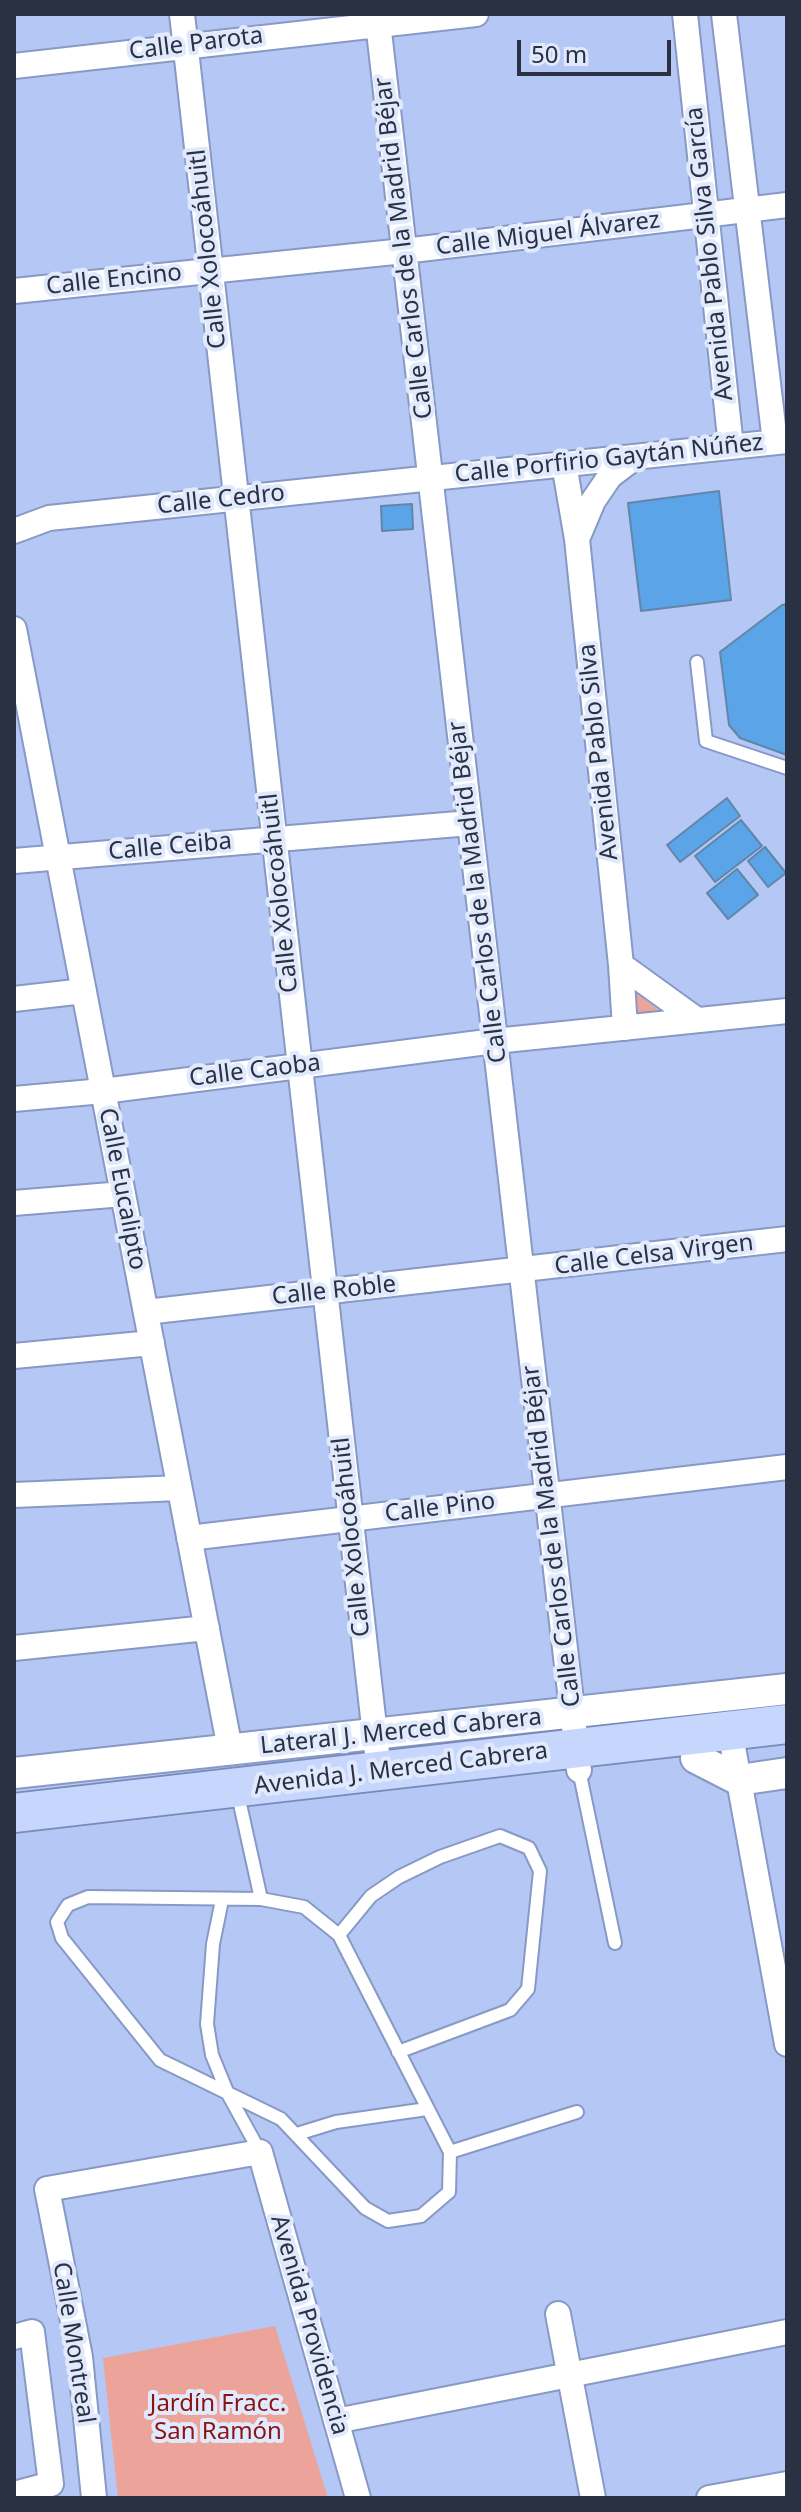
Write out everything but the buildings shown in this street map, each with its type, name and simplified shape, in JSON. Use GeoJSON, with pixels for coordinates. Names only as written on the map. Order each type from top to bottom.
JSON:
{"type":"FeatureCollection","features":[{"type":"Feature","properties":{"kind":"main road","name":"Avenida J. Merced Cabrera"},"geometry":{"type":"LineString","coordinates":[[14,1813],[377,1753],[576,1744],[734,1755],[787,1724]]}},
{"type":"Feature","properties":{"kind":"main road","name":"Avenida J. Merced Cabrera"},"geometry":{"type":"LineString","coordinates":[[14,1832],[240,1804],[576,1744],[696,1758],[787,1748]]}},
{"type":"Feature","properties":{"kind":"street","name":"Calle Xolocoáhuitl"},"geometry":{"type":"LineString","coordinates":[[182,14],[377,1753]]}},
{"type":"Feature","properties":{"kind":"street","name":"Calle Parota"},"geometry":{"type":"LineString","coordinates":[[14,66],[378,19],[476,14]]}},
{"type":"Feature","properties":{"kind":"street","name":"Avenida Pablo Silva García"},"geometry":{"type":"LineString","coordinates":[[685,14],[731,447]]}},
{"type":"Feature","properties":{"kind":"street","name":"Avenida Pablo Silva García"},"geometry":{"type":"LineString","coordinates":[[724,14],[747,209],[781,441]]}},
{"type":"Feature","properties":{"kind":"street","name":"Calle Carlos de la Madrid Béjar"},"geometry":{"type":"LineString","coordinates":[[378,19],[576,1744]]}},
{"type":"Feature","properties":{"kind":"street","name":"Calle Miguel Álvarez"},"geometry":{"type":"LineString","coordinates":[[404,251],[787,205]]}},
{"type":"Feature","properties":{"kind":"street","name":"Calle Encino"},"geometry":{"type":"LineString","coordinates":[[14,291],[404,251]]}},
{"type":"Feature","properties":{"kind":"street","name":"Calle Porfirio Gaytán Núñez"},"geometry":{"type":"LineString","coordinates":[[431,478],[781,441]]}},
{"type":"Feature","properties":{"kind":"street","name":"Avenida Pablo Silva"},"geometry":{"type":"LineString","coordinates":[[577,539],[593,501],[610,476],[636,457]]}},
{"type":"Feature","properties":{"kind":"street","name":"Avenida Pablo Silva"},"geometry":{"type":"LineString","coordinates":[[564,464],[577,539],[625,1028]]}},
{"type":"Feature","properties":{"kind":"street","name":"Calle Cedro"},"geometry":{"type":"LineString","coordinates":[[14,531],[49,518],[431,478]]}},
{"type":"Feature","properties":{"kind":"street","name":"Calle Eucalipto"},"geometry":{"type":"LineString","coordinates":[[14,629],[21,707],[58,857],[230,1749]]}},
{"type":"Feature","properties":{"kind":"street","name":"Calle Ceiba"},"geometry":{"type":"LineString","coordinates":[[14,861],[470,823]]}},
{"type":"Feature","properties":{"kind":"street"},"geometry":{"type":"LineString","coordinates":[[621,965],[697,1020]]}},
{"type":"Feature","properties":{"kind":"street"},"geometry":{"type":"LineString","coordinates":[[14,999],[84,991]]}},
{"type":"Feature","properties":{"kind":"street","name":"Calle Caoba"},"geometry":{"type":"LineString","coordinates":[[14,1099],[103,1091],[495,1041],[787,1011]]}},
{"type":"Feature","properties":{"kind":"street"},"geometry":{"type":"LineString","coordinates":[[14,1203],[123,1194]]}},
{"type":"Feature","properties":{"kind":"street","name":"Calle Celsa Virgen"},"geometry":{"type":"LineString","coordinates":[[522,1270],[787,1239]]}},
{"type":"Feature","properties":{"kind":"street","name":"Calle Roble"},"geometry":{"type":"LineString","coordinates":[[146,1312],[522,1270]]}},
{"type":"Feature","properties":{"kind":"street"},"geometry":{"type":"LineString","coordinates":[[14,1356],[152,1343]]}},
{"type":"Feature","properties":{"kind":"street","name":"Calle Pino"},"geometry":{"type":"LineString","coordinates":[[189,1538],[787,1467]]}},
{"type":"Feature","properties":{"kind":"street"},"geometry":{"type":"LineString","coordinates":[[14,1495],[179,1488]]}},
{"type":"Feature","properties":{"kind":"street"},"geometry":{"type":"LineString","coordinates":[[14,1648],[207,1628]]}},
{"type":"Feature","properties":{"kind":"street","name":"Lateral J. Merced Cabrera"},"geometry":{"type":"LineString","coordinates":[[576,1744],[787,1689]]}},
{"type":"Feature","properties":{"kind":"street","name":"Lateral J. Merced Cabrera"},"geometry":{"type":"LineString","coordinates":[[14,1773],[230,1749],[377,1753]]}},
{"type":"Feature","properties":{"kind":"street"},"geometry":{"type":"LineString","coordinates":[[787,1773],[734,1755],[787,2044]]}},
{"type":"Feature","properties":{"kind":"street","name":"Calle Montreal"},"geometry":{"type":"LineString","coordinates":[[94,2498],[80,2357],[47,2189],[260,2152]]}},
{"type":"Feature","properties":{"kind":"street","name":"Avenida Providencia"},"geometry":{"type":"LineString","coordinates":[[260,2152],[358,2498]]}},
{"type":"Feature","properties":{"kind":"street"},"geometry":{"type":"LineString","coordinates":[[558,2314],[593,2498]]}},
{"type":"Feature","properties":{"kind":"street"},"geometry":{"type":"LineString","coordinates":[[14,2337],[32,2332],[51,2484],[14,2494]]}},
{"type":"Feature","properties":{"kind":"street"},"geometry":{"type":"LineString","coordinates":[[336,2421],[787,2332]]}},
{"type":"Feature","properties":{"kind":"street"},"geometry":{"type":"LineString","coordinates":[[709,2498],[787,2484]]}},
{"type":"Feature","properties":{"kind":"lane"},"geometry":{"type":"LineString","coordinates":[[697,662],[706,741],[787,768]]}},
{"type":"Feature","properties":{"kind":"lane"},"geometry":{"type":"LineString","coordinates":[[576,1744],[615,1943]]}},
{"type":"Feature","properties":{"kind":"lane"},"geometry":{"type":"LineString","coordinates":[[240,1804],[261,1899]]}},
{"type":"Feature","properties":{"kind":"lane"},"geometry":{"type":"LineString","coordinates":[[339,1935],[371,1896],[399,1877],[440,1857],[500,1836],[529,1848],[540,1871],[528,1989],[510,2010],[398,2052]]}},
{"type":"Feature","properties":{"kind":"lane"},"geometry":{"type":"LineString","coordinates":[[88,1897],[261,1899],[304,1907],[339,1935],[450,2152],[449,2192],[421,2216],[388,2221],[365,2208],[281,2119],[160,2060],[62,1938],[57,1922],[68,1905],[88,1897]]}},
{"type":"Feature","properties":{"kind":"lane"},"geometry":{"type":"LineString","coordinates":[[222,1900],[213,1944],[207,2024],[212,2055],[228,2094],[260,2152]]}},
{"type":"Feature","properties":{"kind":"lane"},"geometry":{"type":"LineString","coordinates":[[297,2134],[336,2122],[427,2109]]}},
{"type":"Feature","properties":{"kind":"lane"},"geometry":{"type":"LineString","coordinates":[[450,2152],[577,2112]]}},
{"type":"Feature","properties":{"kind":"green space"},"geometry":{"type":"Polygon","coordinates":[[[635,991],[665,1016],[641,1017],[636,1013],[635,991]]]}},
{"type":"Feature","properties":{"kind":"green space","name":"Jardín Fracc. San Ramón"},"geometry":{"type":"Polygon","coordinates":[[[275,2326],[328,2498],[118,2498],[103,2358],[275,2326]]]}}]}
